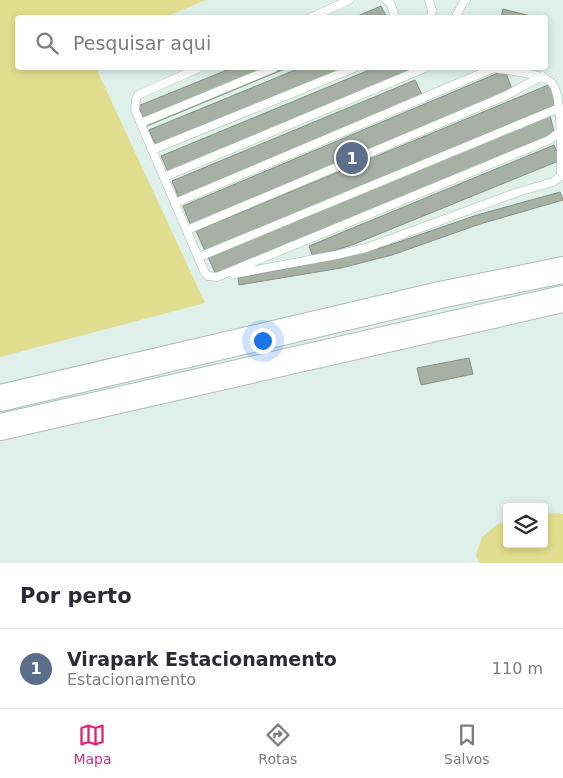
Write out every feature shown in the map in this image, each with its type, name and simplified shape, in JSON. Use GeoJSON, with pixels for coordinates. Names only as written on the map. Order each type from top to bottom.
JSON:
{"type":"FeatureCollection","features":[{"type":"Feature","properties":{"kind":"highway"},"geometry":{"type":"LineString","coordinates":[[440,295],[499,273],[563,256]]}},
{"type":"Feature","properties":{"kind":"highway"},"geometry":{"type":"LineString","coordinates":[[0,398],[440,295],[563,270]]}},
{"type":"Feature","properties":{"kind":"highway"},"geometry":{"type":"LineString","coordinates":[[0,428],[563,299]]}},
{"type":"Feature","properties":{"kind":"lane"},"geometry":{"type":"LineString","coordinates":[[316,15],[349,0]]}},
{"type":"Feature","properties":{"kind":"lane"},"geometry":{"type":"LineString","coordinates":[[386,0],[391,4],[394,15]]}},
{"type":"Feature","properties":{"kind":"lane"},"geometry":{"type":"LineString","coordinates":[[429,0],[431,15]]}},
{"type":"Feature","properties":{"kind":"lane"},"geometry":{"type":"LineString","coordinates":[[457,15],[466,0]]}},
{"type":"Feature","properties":{"kind":"lane"},"geometry":{"type":"LineString","coordinates":[[194,70],[138,95],[135,110],[204,271],[208,276],[217,277],[366,248],[518,192],[552,182],[561,176],[559,108],[557,94],[552,82],[542,76],[505,70]]}},
{"type":"Feature","properties":{"kind":"lane"},"geometry":{"type":"LineString","coordinates":[[141,123],[269,70]]}},
{"type":"Feature","properties":{"kind":"lane"},"geometry":{"type":"LineString","coordinates":[[152,150],[349,70]]}},
{"type":"Feature","properties":{"kind":"lane"},"geometry":{"type":"LineString","coordinates":[[164,177],[420,70]]}},
{"type":"Feature","properties":{"kind":"lane"},"geometry":{"type":"LineString","coordinates":[[175,204],[488,70]]}},
{"type":"Feature","properties":{"kind":"lane"},"geometry":{"type":"LineString","coordinates":[[187,230],[505,96],[542,76]]}},
{"type":"Feature","properties":{"kind":"lane"},"geometry":{"type":"LineString","coordinates":[[199,257],[559,108]]}},
{"type":"Feature","properties":{"kind":"lane"},"geometry":{"type":"LineString","coordinates":[[217,277],[549,140],[561,131]]}},
{"type":"Feature","properties":{"kind":"shaded area"},"geometry":{"type":"Polygon","coordinates":[[[0,0],[206,0],[170,15],[15,15],[15,70],[97,70],[205,303],[0,357],[0,0]]]}},
{"type":"Feature","properties":{"kind":"shaded area"},"geometry":{"type":"Polygon","coordinates":[[[548,514],[563,514],[563,563],[480,563],[476,555],[482,537],[503,522],[503,548],[548,548],[548,514]]]}},
{"type":"Feature","properties":{"kind":"building"},"geometry":{"type":"Polygon","coordinates":[[[381,6],[386,15],[360,15],[381,6]]]}},
{"type":"Feature","properties":{"kind":"building"},"geometry":{"type":"Polygon","coordinates":[[[503,9],[527,15],[502,15],[503,9]]]}},
{"type":"Feature","properties":{"kind":"building"},"geometry":{"type":"Polygon","coordinates":[[[227,70],[282,70],[147,126],[138,106],[227,70]]]}},
{"type":"Feature","properties":{"kind":"building"},"geometry":{"type":"Polygon","coordinates":[[[295,70],[349,70],[158,150],[149,130],[295,70]]]}},
{"type":"Feature","properties":{"kind":"building"},"geometry":{"type":"Polygon","coordinates":[[[369,70],[412,70],[413,73],[170,176],[161,156],[369,70]]]}},
{"type":"Feature","properties":{"kind":"building"},"geometry":{"type":"Polygon","coordinates":[[[505,70],[513,92],[191,226],[183,206],[505,70]]]}},
{"type":"Feature","properties":{"kind":"building"},"geometry":{"type":"Polygon","coordinates":[[[415,80],[424,99],[180,201],[172,181],[415,80]]]}},
{"type":"Feature","properties":{"kind":"building"},"geometry":{"type":"Polygon","coordinates":[[[553,83],[555,105],[205,251],[196,231],[553,83]]]}},
{"type":"Feature","properties":{"kind":"building"},"geometry":{"type":"Polygon","coordinates":[[[550,115],[555,137],[217,277],[208,257],[550,115]]]}},
{"type":"Feature","properties":{"kind":"building"},"geometry":{"type":"Polygon","coordinates":[[[554,145],[561,160],[352,245],[313,257],[309,246],[554,145]]]}},
{"type":"Feature","properties":{"kind":"building"},"geometry":{"type":"Polygon","coordinates":[[[560,192],[563,200],[480,224],[392,255],[341,268],[239,285],[238,278],[340,258],[387,246],[477,215],[560,192]]]}},
{"type":"Feature","properties":{"kind":"building"},"geometry":{"type":"Polygon","coordinates":[[[469,358],[473,374],[421,385],[417,368],[469,358]]]}},
{"type":"Feature","properties":{"kind":"place","name":"Virapark Estacionamento"},"geometry":{"type":"Point","coordinates":[352,158]}}]}
